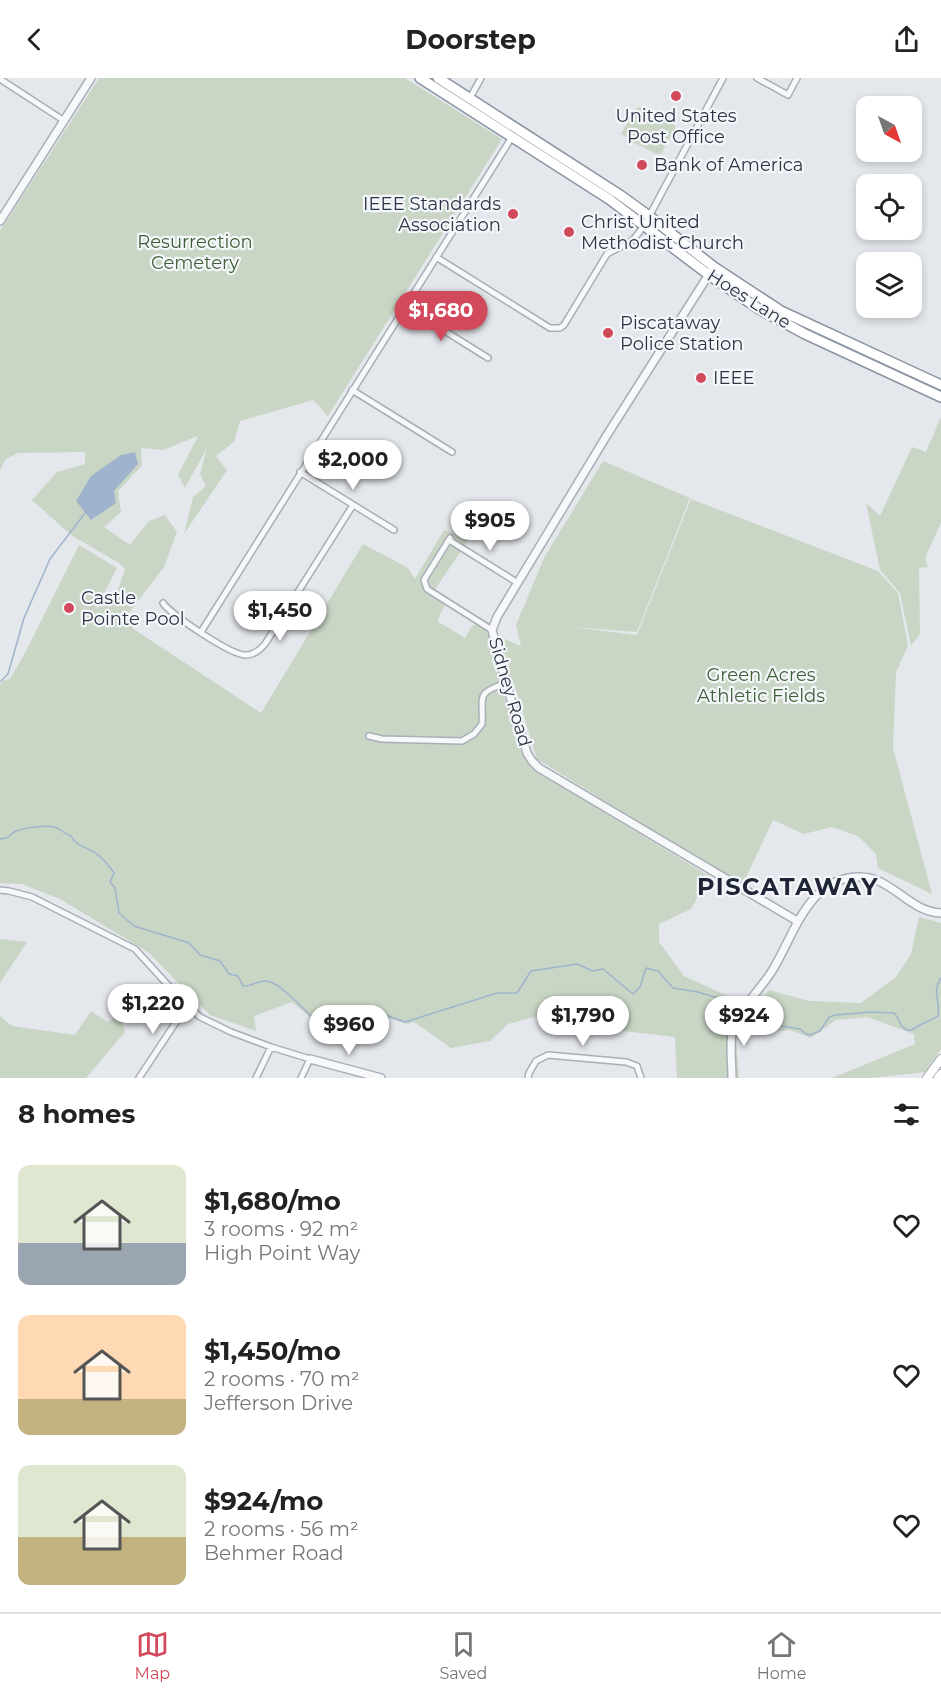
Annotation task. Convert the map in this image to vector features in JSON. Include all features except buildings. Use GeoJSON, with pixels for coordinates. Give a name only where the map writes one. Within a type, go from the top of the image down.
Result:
{"type":"FeatureCollection","features":[{"type":"Feature","properties":{"kind":"highway","name":"Hoes Lane"},"geometry":{"type":"LineString","coordinates":[[420,78],[609,199],[644,226],[711,271],[781,311],[941,385]]}},
{"type":"Feature","properties":{"kind":"highway","name":"Hoes Lane"},"geometry":{"type":"LineString","coordinates":[[438,78],[584,171],[649,216],[711,271],[759,309],[789,326],[941,397]]}},
{"type":"Feature","properties":{"kind":"main road"},"geometry":{"type":"LineString","coordinates":[[927,1078],[941,1059]]}},
{"type":"Feature","properties":{"kind":"street"},"geometry":{"type":"LineString","coordinates":[[0,221],[91,78]]}},
{"type":"Feature","properties":{"kind":"street"},"geometry":{"type":"LineString","coordinates":[[470,98],[481,78]]}},
{"type":"Feature","properties":{"kind":"street"},"geometry":{"type":"LineString","coordinates":[[436,257],[550,328],[560,328],[607,254],[633,240],[644,226],[723,78]]}},
{"type":"Feature","properties":{"kind":"street"},"geometry":{"type":"LineString","coordinates":[[757,78],[788,94],[797,78]]}},
{"type":"Feature","properties":{"kind":"street"},"geometry":{"type":"LineString","coordinates":[[0,79],[63,120]]}},
{"type":"Feature","properties":{"kind":"street"},"geometry":{"type":"LineString","coordinates":[[201,632],[512,137]]}},
{"type":"Feature","properties":{"kind":"street","name":"Sidney Road"},"geometry":{"type":"LineString","coordinates":[[711,271],[607,435],[497,617],[492,630],[527,753],[539,768],[796,921]]}},
{"type":"Feature","properties":{"kind":"street"},"geometry":{"type":"LineString","coordinates":[[405,306],[488,358]]}},
{"type":"Feature","properties":{"kind":"street"},"geometry":{"type":"LineString","coordinates":[[352,390],[452,452]]}},
{"type":"Feature","properties":{"kind":"street"},"geometry":{"type":"LineString","coordinates":[[300,472],[394,530]]}},
{"type":"Feature","properties":{"kind":"street"},"geometry":{"type":"LineString","coordinates":[[163,603],[171,613],[237,653],[246,656],[257,653],[265,644],[353,505]]}},
{"type":"Feature","properties":{"kind":"street"},"geometry":{"type":"LineString","coordinates":[[492,630],[427,589],[424,580],[450,539],[518,583]]}},
{"type":"Feature","properties":{"kind":"street"},"geometry":{"type":"LineString","coordinates":[[369,736],[382,739],[462,741],[474,734],[482,724],[481,702],[484,693],[506,682]]}},
{"type":"Feature","properties":{"kind":"street"},"geometry":{"type":"LineString","coordinates":[[732,1078],[732,1031],[735,1023],[771,972],[796,921],[814,898],[830,885],[846,878],[861,876],[869,878],[885,884],[917,907],[941,914]]}},
{"type":"Feature","properties":{"kind":"street"},"geometry":{"type":"LineString","coordinates":[[0,890],[32,897],[135,949],[200,1017],[271,1047],[381,1078]]}},
{"type":"Feature","properties":{"kind":"street"},"geometry":{"type":"LineString","coordinates":[[139,1078],[188,1007]]}},
{"type":"Feature","properties":{"kind":"street"},"geometry":{"type":"LineString","coordinates":[[256,1078],[271,1047]]}},
{"type":"Feature","properties":{"kind":"street"},"geometry":{"type":"LineString","coordinates":[[528,1078],[528,1073],[536,1061],[548,1055],[626,1062],[637,1066],[641,1078]]}},
{"type":"Feature","properties":{"kind":"street"},"geometry":{"type":"LineString","coordinates":[[301,1078],[310,1059]]}},
{"type":"Feature","properties":{"kind":"green space"},"geometry":{"type":"Polygon","coordinates":[[[99,78],[405,78],[502,139],[328,416],[313,400],[240,421],[234,442],[216,456],[227,470],[184,534],[193,497],[206,486],[200,474],[207,448],[185,488],[178,475],[198,436],[163,450],[141,448],[142,465],[118,491],[121,512],[104,527],[130,545],[149,521],[165,515],[177,532],[164,567],[129,613],[137,621],[132,628],[261,713],[363,544],[408,568],[415,579],[444,530],[470,538],[431,595],[445,605],[437,621],[465,638],[472,626],[476,624],[488,632],[521,646],[516,625],[544,558],[603,461],[690,498],[637,632],[572,627],[637,635],[691,499],[878,571],[898,593],[908,646],[896,672],[893,748],[932,894],[878,868],[876,854],[858,836],[832,827],[804,834],[773,820],[742,886],[537,759],[515,687],[502,689],[520,750],[533,769],[709,876],[691,909],[659,924],[659,942],[684,976],[754,1008],[769,990],[809,1001],[861,1003],[896,977],[911,954],[919,917],[941,923],[941,1049],[926,1072],[871,1078],[832,1078],[915,1044],[914,1034],[867,1017],[836,1020],[811,1038],[790,1030],[736,1034],[739,1078],[677,1078],[675,1037],[614,1030],[600,1020],[534,1017],[508,1024],[490,1041],[451,1048],[414,1022],[407,1024],[365,1011],[317,1023],[292,1002],[254,1016],[256,1031],[210,1015],[148,952],[60,899],[22,884],[0,883],[1,681],[10,679],[25,653],[79,545],[117,568],[96,609],[116,596],[125,569],[119,563],[71,535],[32,500],[57,472],[85,464],[85,452],[17,453],[5,460],[0,471],[0,231],[99,78]]]}},
{"type":"Feature","properties":{"kind":"green space"},"geometry":{"type":"Polygon","coordinates":[[[639,107],[675,125],[661,154],[656,154],[635,143],[630,144],[632,140],[621,134],[635,109],[639,107]]]}},
{"type":"Feature","properties":{"kind":"green space"},"geometry":{"type":"Polygon","coordinates":[[[941,417],[941,523],[925,558],[928,567],[919,568],[920,634],[911,646],[900,593],[880,570],[866,503],[880,516],[912,447],[926,452],[941,417]]]}},
{"type":"Feature","properties":{"kind":"green space"},"geometry":{"type":"Polygon","coordinates":[[[0,939],[27,942],[0,983],[0,939]]]}},
{"type":"Feature","properties":{"kind":"green space"},"geometry":{"type":"Polygon","coordinates":[[[91,1011],[108,1022],[120,1013],[125,1032],[86,1078],[0,1078],[0,1016],[12,1026],[75,1035],[91,1011]]]}},
{"type":"Feature","properties":{"kind":"water"},"geometry":{"type":"Polygon","coordinates":[[[135,452],[138,464],[114,491],[116,503],[91,520],[76,501],[91,476],[121,455],[135,452]]]}},
{"type":"Feature","properties":{"kind":"waterway"},"geometry":{"type":"LineString","coordinates":[[1,681],[8,674],[24,618],[50,559],[85,513]]}},
{"type":"Feature","properties":{"kind":"waterway"},"geometry":{"type":"LineString","coordinates":[[0,839],[16,831],[46,826],[54,827],[71,836],[78,844],[97,854],[110,867],[114,873],[110,882],[115,888],[119,913],[134,926],[189,943],[200,955],[220,961],[229,974],[238,976],[243,986],[263,981],[271,982],[314,1019],[323,1020],[363,1007],[405,1022],[497,993],[517,993],[531,971],[577,964],[593,971],[603,969],[633,994],[640,987],[646,968],[658,971],[673,988],[698,992],[725,1000],[741,1008]]}},
{"type":"Feature","properties":{"kind":"waterway"},"geometry":{"type":"LineString","coordinates":[[746,1010],[781,1026],[800,1029],[810,1035],[820,1031],[829,1017],[870,1012],[894,1013],[902,1026],[911,1030],[938,1016],[936,993],[941,978]]}},
{"type":"Feature","properties":{"kind":"place","name":"United States Post Office"},"geometry":{"type":"Point","coordinates":[676,96]}},
{"type":"Feature","properties":{"kind":"place","name":"Bank of America"},"geometry":{"type":"Point","coordinates":[642,165]}},
{"type":"Feature","properties":{"kind":"place","name":"IEEE Standards Association"},"geometry":{"type":"Point","coordinates":[513,214]}},
{"type":"Feature","properties":{"kind":"place","name":"Christ United Methodist Church"},"geometry":{"type":"Point","coordinates":[569,232]}},
{"type":"Feature","properties":{"kind":"place","name":"Piscataway Police Station"},"geometry":{"type":"Point","coordinates":[608,333]}},
{"type":"Feature","properties":{"kind":"place","name":"IEEE"},"geometry":{"type":"Point","coordinates":[701,378]}},
{"type":"Feature","properties":{"kind":"place","name":"Castle Pointe Pool"},"geometry":{"type":"Point","coordinates":[69,608]}},
{"type":"Feature","properties":{"kind":"district","name":"PISCATAWAY"},"geometry":{"type":"Point","coordinates":[788,886]}},
{"type":"Feature","properties":{"kind":"park label","name":"Resurrection Cemetery"},"geometry":{"type":"Point","coordinates":[195,252]}},
{"type":"Feature","properties":{"kind":"park label","name":"Green Acres Athletic Fields"},"geometry":{"type":"Point","coordinates":[761,685]}}]}
